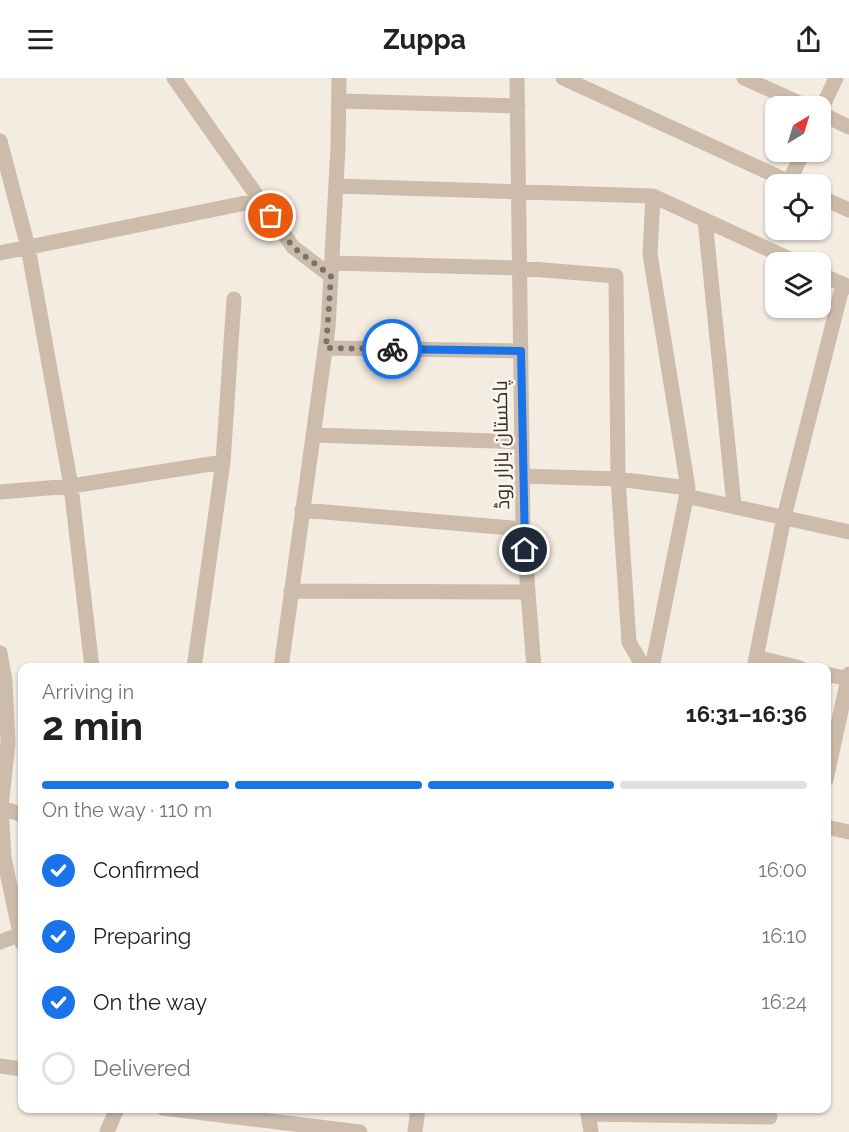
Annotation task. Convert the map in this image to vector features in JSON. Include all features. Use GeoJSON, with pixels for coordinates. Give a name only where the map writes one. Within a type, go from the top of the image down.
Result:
{"type":"FeatureCollection","features":[{"type":"Feature","properties":{"kind":"street"},"geometry":{"type":"LineString","coordinates":[[174,78],[293,247],[332,269],[520,268],[616,276],[618,479],[629,642],[641,663]]}},
{"type":"Feature","properties":{"kind":"street"},"geometry":{"type":"LineString","coordinates":[[282,663],[326,348],[336,186],[339,78]]}},
{"type":"Feature","properties":{"kind":"street","name":"پاکستان بازار روڈ"},"geometry":{"type":"LineString","coordinates":[[518,78],[523,529],[534,663]]}},
{"type":"Feature","properties":{"kind":"street"},"geometry":{"type":"LineString","coordinates":[[563,78],[771,174]]}},
{"type":"Feature","properties":{"kind":"street"},"geometry":{"type":"LineString","coordinates":[[744,78],[784,96]]}},
{"type":"Feature","properties":{"kind":"street"},"geometry":{"type":"LineString","coordinates":[[828,96],[836,78]]}},
{"type":"Feature","properties":{"kind":"street"},"geometry":{"type":"LineString","coordinates":[[339,101],[518,106]]}},
{"type":"Feature","properties":{"kind":"street"},"geometry":{"type":"LineString","coordinates":[[831,118],[849,127]]}},
{"type":"Feature","properties":{"kind":"street"},"geometry":{"type":"LineString","coordinates":[[0,141],[28,247],[71,486],[91,663]]}},
{"type":"Feature","properties":{"kind":"street"},"geometry":{"type":"LineString","coordinates":[[336,186],[653,196],[774,252]]}},
{"type":"Feature","properties":{"kind":"street"},"geometry":{"type":"LineString","coordinates":[[653,196],[650,254],[687,492],[653,663]]}},
{"type":"Feature","properties":{"kind":"street"},"geometry":{"type":"LineString","coordinates":[[0,253],[260,200]]}},
{"type":"Feature","properties":{"kind":"street"},"geometry":{"type":"LineString","coordinates":[[831,202],[849,210]]}},
{"type":"Feature","properties":{"kind":"street"},"geometry":{"type":"LineString","coordinates":[[705,220],[734,505]]}},
{"type":"Feature","properties":{"kind":"street"},"geometry":{"type":"LineString","coordinates":[[755,662],[784,517],[846,286],[831,279]]}},
{"type":"Feature","properties":{"kind":"street"},"geometry":{"type":"LineString","coordinates":[[195,663],[223,462],[234,300]]}},
{"type":"Feature","properties":{"kind":"street"},"geometry":{"type":"LineString","coordinates":[[326,348],[521,351]]}},
{"type":"Feature","properties":{"kind":"street"},"geometry":{"type":"LineString","coordinates":[[313,435],[522,442]]}},
{"type":"Feature","properties":{"kind":"street"},"geometry":{"type":"LineString","coordinates":[[0,492],[71,486],[223,462]]}},
{"type":"Feature","properties":{"kind":"street"},"geometry":{"type":"LineString","coordinates":[[522,476],[618,479],[687,492],[849,532]]}},
{"type":"Feature","properties":{"kind":"street"},"geometry":{"type":"LineString","coordinates":[[302,510],[523,529]]}},
{"type":"Feature","properties":{"kind":"street"},"geometry":{"type":"LineString","coordinates":[[291,591],[528,592]]}},
{"type":"Feature","properties":{"kind":"street"},"geometry":{"type":"LineString","coordinates":[[0,653],[5,681],[8,742],[1,807],[4,858],[18,921]]}},
{"type":"Feature","properties":{"kind":"street"},"geometry":{"type":"LineString","coordinates":[[831,675],[849,677],[831,758]]}},
{"type":"Feature","properties":{"kind":"street"},"geometry":{"type":"LineString","coordinates":[[7,731],[18,734]]}},
{"type":"Feature","properties":{"kind":"street"},"geometry":{"type":"LineString","coordinates":[[1,807],[18,813]]}},
{"type":"Feature","properties":{"kind":"street"},"geometry":{"type":"LineString","coordinates":[[831,828],[849,832]]}},
{"type":"Feature","properties":{"kind":"street"},"geometry":{"type":"LineString","coordinates":[[0,942],[18,940]]}},
{"type":"Feature","properties":{"kind":"street"},"geometry":{"type":"LineString","coordinates":[[0,1066],[18,1068]]}},
{"type":"Feature","properties":{"kind":"street"},"geometry":{"type":"LineString","coordinates":[[106,1132],[115,1113]]}},
{"type":"Feature","properties":{"kind":"street"},"geometry":{"type":"LineString","coordinates":[[204,1113],[360,1132]]}},
{"type":"Feature","properties":{"kind":"street"},"geometry":{"type":"LineString","coordinates":[[415,1132],[417,1113]]}},
{"type":"Feature","properties":{"kind":"street"},"geometry":{"type":"LineString","coordinates":[[587,1113],[591,1132]]}},
{"type":"Feature","properties":{"kind":"street"},"geometry":{"type":"LineString","coordinates":[[632,1113],[769,1119]]}},
{"type":"Feature","properties":{"kind":"way so far"},"geometry":{"type":"LineString","coordinates":[[271,216],[293,247],[331,276],[326,348],[392,349]]}},
{"type":"Feature","properties":{"kind":"route"},"geometry":{"type":"LineString","coordinates":[[392,349],[521,351],[525,550]]}}]}
